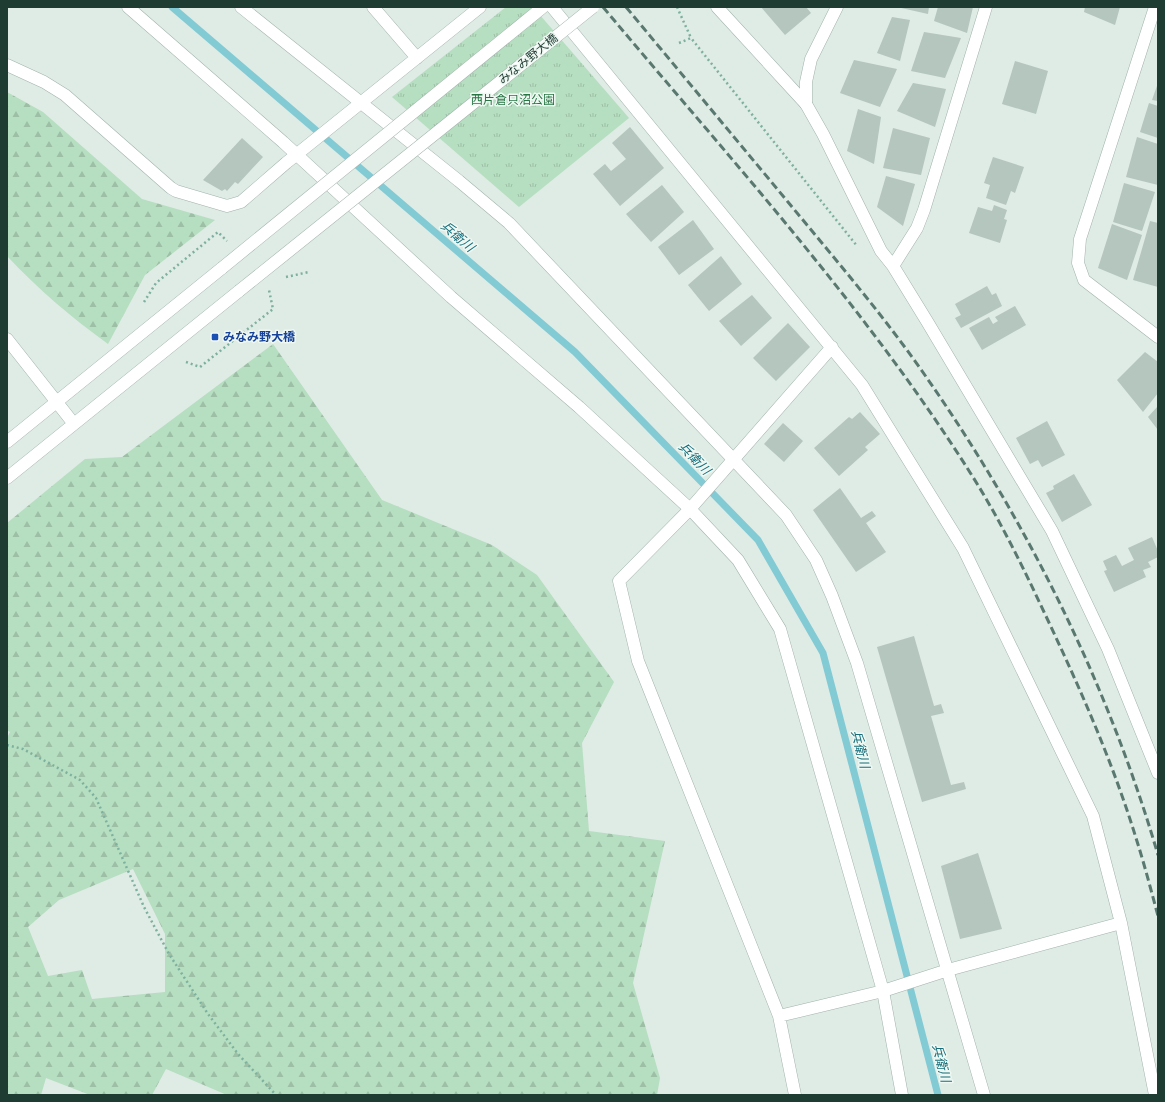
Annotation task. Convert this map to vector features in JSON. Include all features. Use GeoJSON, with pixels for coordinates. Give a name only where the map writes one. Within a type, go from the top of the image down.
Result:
{"type":"FeatureCollection","features":[{"type":"Feature","properties":{"kind":"street"},"geometry":{"type":"LineString","coordinates":[[128,7],[300,152],[451,297],[694,505],[738,560],[780,629],[888,990],[902,1095]]}},
{"type":"Feature","properties":{"kind":"street"},"geometry":{"type":"LineString","coordinates":[[241,7],[459,181],[509,223],[786,515],[816,560],[832,596],[857,663],[943,972],[984,1095]]}},
{"type":"Feature","properties":{"kind":"street"},"geometry":{"type":"LineString","coordinates":[[373,7],[417,58]]}},
{"type":"Feature","properties":{"kind":"street"},"geometry":{"type":"LineString","coordinates":[[7,65],[44,82],[64,95],[176,191],[227,206],[236,205],[330,127],[480,7]]}},
{"type":"Feature","properties":{"kind":"street"},"geometry":{"type":"LineString","coordinates":[[7,442],[543,7]]}},
{"type":"Feature","properties":{"kind":"street"},"geometry":{"type":"LineString","coordinates":[[552,7],[862,385],[963,548],[1093,816],[1121,923],[1155,1095]]}},
{"type":"Feature","properties":{"kind":"street","name":"みなみ野大橋"},"geometry":{"type":"LineString","coordinates":[[7,478],[593,7]]}},
{"type":"Feature","properties":{"kind":"street"},"geometry":{"type":"LineString","coordinates":[[717,7],[806,104],[824,134],[881,251],[893,266],[994,432],[1052,531],[1108,649],[1158,773]]}},
{"type":"Feature","properties":{"kind":"street"},"geometry":{"type":"LineString","coordinates":[[806,104],[806,82],[811,59],[837,7]]}},
{"type":"Feature","properties":{"kind":"street"},"geometry":{"type":"LineString","coordinates":[[893,266],[917,228],[924,210],[986,7]]}},
{"type":"Feature","properties":{"kind":"street"},"geometry":{"type":"LineString","coordinates":[[1156,8],[1080,239],[1078,263],[1084,280],[1158,337]]}},
{"type":"Feature","properties":{"kind":"street"},"geometry":{"type":"LineString","coordinates":[[7,339],[74,424]]}},
{"type":"Feature","properties":{"kind":"street"},"geometry":{"type":"LineString","coordinates":[[795,1095],[779,1016],[638,661],[619,581],[694,505],[832,347]]}},
{"type":"Feature","properties":{"kind":"street"},"geometry":{"type":"LineString","coordinates":[[779,1016],[888,990],[943,972],[1121,923]]}},
{"type":"Feature","properties":{"kind":"path"},"geometry":{"type":"LineString","coordinates":[[677,7],[691,38],[863,254],[881,251]]}},
{"type":"Feature","properties":{"kind":"path"},"geometry":{"type":"LineString","coordinates":[[679,43],[691,38]]}},
{"type":"Feature","properties":{"kind":"path"},"geometry":{"type":"LineString","coordinates":[[186,362],[200,367],[273,309],[268,288]]}},
{"type":"Feature","properties":{"kind":"path"},"geometry":{"type":"LineString","coordinates":[[7,745],[23,749],[80,780],[96,798],[144,907],[169,954],[208,1014],[238,1054],[276,1095]]}},
{"type":"Feature","properties":{"kind":"green space","name":"西片倉只沼公園"},"geometry":{"type":"Polygon","coordinates":[[[506,7],[533,7],[629,118],[519,207],[392,97],[506,7]]]}},
{"type":"Feature","properties":{"kind":"green space"},"geometry":{"type":"Polygon","coordinates":[[[7,92],[43,112],[142,199],[215,220],[145,275],[108,344],[56,303],[7,256],[7,92]]]}},
{"type":"Feature","properties":{"kind":"green space"},"geometry":{"type":"Polygon","coordinates":[[[273,344],[382,500],[492,545],[537,575],[614,682],[582,743],[589,831],[665,841],[633,983],[660,1078],[657,1095],[227,1095],[166,1069],[152,1095],[90,1095],[46,1078],[41,1095],[7,1095],[7,738],[10,732],[7,730],[7,523],[85,459],[122,457],[273,344]],[[133,869],[59,900],[28,927],[48,976],[82,970],[92,999],[165,992],[165,934],[133,869]]]}},
{"type":"Feature","properties":{"kind":"building"},"geometry":{"type":"Polygon","coordinates":[[[761,7],[806,7],[811,13],[785,35],[761,7]]]}},
{"type":"Feature","properties":{"kind":"building"},"geometry":{"type":"Polygon","coordinates":[[[897,7],[929,7],[928,14],[897,7]]]}},
{"type":"Feature","properties":{"kind":"building"},"geometry":{"type":"Polygon","coordinates":[[[938,7],[973,7],[967,33],[934,21],[938,7]]]}},
{"type":"Feature","properties":{"kind":"building"},"geometry":{"type":"Polygon","coordinates":[[[1085,7],[1120,7],[1115,25],[1084,12],[1085,7]]]}},
{"type":"Feature","properties":{"kind":"building"},"geometry":{"type":"Polygon","coordinates":[[[892,17],[910,20],[900,61],[877,53],[892,17]]]}},
{"type":"Feature","properties":{"kind":"building"},"geometry":{"type":"Polygon","coordinates":[[[924,32],[961,38],[945,78],[911,71],[924,32]]]}},
{"type":"Feature","properties":{"kind":"building"},"geometry":{"type":"Polygon","coordinates":[[[854,60],[897,69],[880,107],[840,93],[854,60]]]}},
{"type":"Feature","properties":{"kind":"building"},"geometry":{"type":"Polygon","coordinates":[[[1015,61],[1048,71],[1036,114],[1002,104],[1015,61]]]}},
{"type":"Feature","properties":{"kind":"building"},"geometry":{"type":"Polygon","coordinates":[[[913,83],[946,89],[935,127],[897,111],[913,83]]]}},
{"type":"Feature","properties":{"kind":"building"},"geometry":{"type":"Polygon","coordinates":[[[1158,83],[1158,101],[1152,100],[1158,83]]]}},
{"type":"Feature","properties":{"kind":"building"},"geometry":{"type":"Polygon","coordinates":[[[1149,103],[1158,106],[1158,138],[1140,132],[1149,103]]]}},
{"type":"Feature","properties":{"kind":"building"},"geometry":{"type":"Polygon","coordinates":[[[858,109],[881,117],[874,164],[847,151],[858,109]]]}},
{"type":"Feature","properties":{"kind":"building"},"geometry":{"type":"Polygon","coordinates":[[[630,127],[664,168],[620,206],[593,174],[605,164],[611,171],[626,159],[612,143],[630,127]]]}},
{"type":"Feature","properties":{"kind":"building"},"geometry":{"type":"Polygon","coordinates":[[[893,128],[930,138],[921,175],[883,168],[893,128]]]}},
{"type":"Feature","properties":{"kind":"building"},"geometry":{"type":"Polygon","coordinates":[[[1137,137],[1158,144],[1158,185],[1126,177],[1137,137]]]}},
{"type":"Feature","properties":{"kind":"building"},"geometry":{"type":"Polygon","coordinates":[[[242,138],[263,157],[238,184],[235,182],[227,191],[225,189],[222,191],[203,180],[242,138]]]}},
{"type":"Feature","properties":{"kind":"building"},"geometry":{"type":"Polygon","coordinates":[[[993,157],[1024,167],[1015,193],[1011,191],[1006,205],[986,198],[990,185],[984,183],[993,157]]]}},
{"type":"Feature","properties":{"kind":"building"},"geometry":{"type":"Polygon","coordinates":[[[886,176],[915,184],[903,226],[877,207],[886,176]]]}},
{"type":"Feature","properties":{"kind":"building"},"geometry":{"type":"Polygon","coordinates":[[[1124,183],[1155,192],[1142,231],[1113,222],[1124,183]]]}},
{"type":"Feature","properties":{"kind":"building"},"geometry":{"type":"Polygon","coordinates":[[[662,185],[684,212],[651,242],[626,214],[662,185]]]}},
{"type":"Feature","properties":{"kind":"building"},"geometry":{"type":"Polygon","coordinates":[[[994,205],[1007,210],[1004,219],[1007,220],[1000,243],[969,233],[978,207],[992,211],[994,205]]]}},
{"type":"Feature","properties":{"kind":"building"},"geometry":{"type":"Polygon","coordinates":[[[693,220],[714,249],[679,275],[658,247],[693,220]]]}},
{"type":"Feature","properties":{"kind":"building"},"geometry":{"type":"Polygon","coordinates":[[[1150,221],[1158,223],[1158,287],[1133,280],[1150,221]]]}},
{"type":"Feature","properties":{"kind":"building"},"geometry":{"type":"Polygon","coordinates":[[[1112,224],[1142,235],[1127,280],[1098,268],[1112,224]]]}},
{"type":"Feature","properties":{"kind":"building"},"geometry":{"type":"Polygon","coordinates":[[[721,256],[742,284],[709,311],[688,285],[721,256]]]}},
{"type":"Feature","properties":{"kind":"building"},"geometry":{"type":"Polygon","coordinates":[[[987,286],[992,295],[996,293],[1002,306],[961,328],[955,318],[961,315],[955,304],[987,286]]]}},
{"type":"Feature","properties":{"kind":"building"},"geometry":{"type":"Polygon","coordinates":[[[752,295],[772,318],[741,346],[719,321],[752,295]]]}},
{"type":"Feature","properties":{"kind":"building"},"geometry":{"type":"Polygon","coordinates":[[[1015,306],[1026,325],[982,350],[969,328],[989,317],[993,324],[998,321],[995,317],[1015,306]]]}},
{"type":"Feature","properties":{"kind":"building"},"geometry":{"type":"Polygon","coordinates":[[[788,323],[810,347],[776,381],[753,358],[788,323]]]}},
{"type":"Feature","properties":{"kind":"building"},"geometry":{"type":"Polygon","coordinates":[[[1145,352],[1158,362],[1158,393],[1143,412],[1117,380],[1145,352]]]}},
{"type":"Feature","properties":{"kind":"building"},"geometry":{"type":"Polygon","coordinates":[[[1158,406],[1158,430],[1148,417],[1158,406]]]}},
{"type":"Feature","properties":{"kind":"building"},"geometry":{"type":"Polygon","coordinates":[[[860,412],[880,434],[865,447],[868,450],[839,476],[814,448],[849,417],[852,419],[860,412]]]}},
{"type":"Feature","properties":{"kind":"building"},"geometry":{"type":"Polygon","coordinates":[[[1047,421],[1065,455],[1042,467],[1038,460],[1030,464],[1016,438],[1047,421]]]}},
{"type":"Feature","properties":{"kind":"building"},"geometry":{"type":"Polygon","coordinates":[[[783,423],[803,441],[784,462],[764,444],[783,423]]]}},
{"type":"Feature","properties":{"kind":"building"},"geometry":{"type":"Polygon","coordinates":[[[1074,474],[1092,505],[1062,522],[1046,493],[1054,489],[1053,486],[1074,474]]]}},
{"type":"Feature","properties":{"kind":"building"},"geometry":{"type":"Polygon","coordinates":[[[840,488],[861,518],[872,511],[876,516],[866,523],[886,552],[856,572],[813,510],[840,488]]]}},
{"type":"Feature","properties":{"kind":"building"},"geometry":{"type":"Polygon","coordinates":[[[1152,537],[1158,551],[1158,557],[1148,562],[1151,567],[1143,570],[1146,577],[1114,592],[1104,571],[1107,570],[1103,561],[1116,555],[1122,566],[1134,560],[1128,548],[1152,537]]]}},
{"type":"Feature","properties":{"kind":"building"},"geometry":{"type":"Polygon","coordinates":[[[914,636],[934,706],[941,704],[944,713],[931,716],[951,785],[964,782],[966,789],[922,802],[877,647],[914,636]]]}},
{"type":"Feature","properties":{"kind":"building"},"geometry":{"type":"Polygon","coordinates":[[[978,853],[1002,929],[960,939],[941,866],[978,853]]]}},
{"type":"Feature","properties":{"kind":"waterway","name":"兵衛川"},"geometry":{"type":"LineString","coordinates":[[172,7],[575,352],[758,540],[823,653],[938,1095]]}},
{"type":"Feature","properties":{"kind":"railway"},"geometry":{"type":"LineString","coordinates":[[603,7],[795,234],[841,292],[887,352],[930,412],[971,474],[1001,525],[1027,577],[1070,668],[1106,752],[1127,809],[1158,916]]}},
{"type":"Feature","properties":{"kind":"railway"},"geometry":{"type":"LineString","coordinates":[[626,7],[882,317],[912,357],[989,473],[1024,534],[1086,659],[1113,723],[1137,789],[1158,855]]}},
{"type":"Feature","properties":{"kind":"place","name":"みなみ野大橋"},"geometry":{"type":"Point","coordinates":[215,337]}}]}
